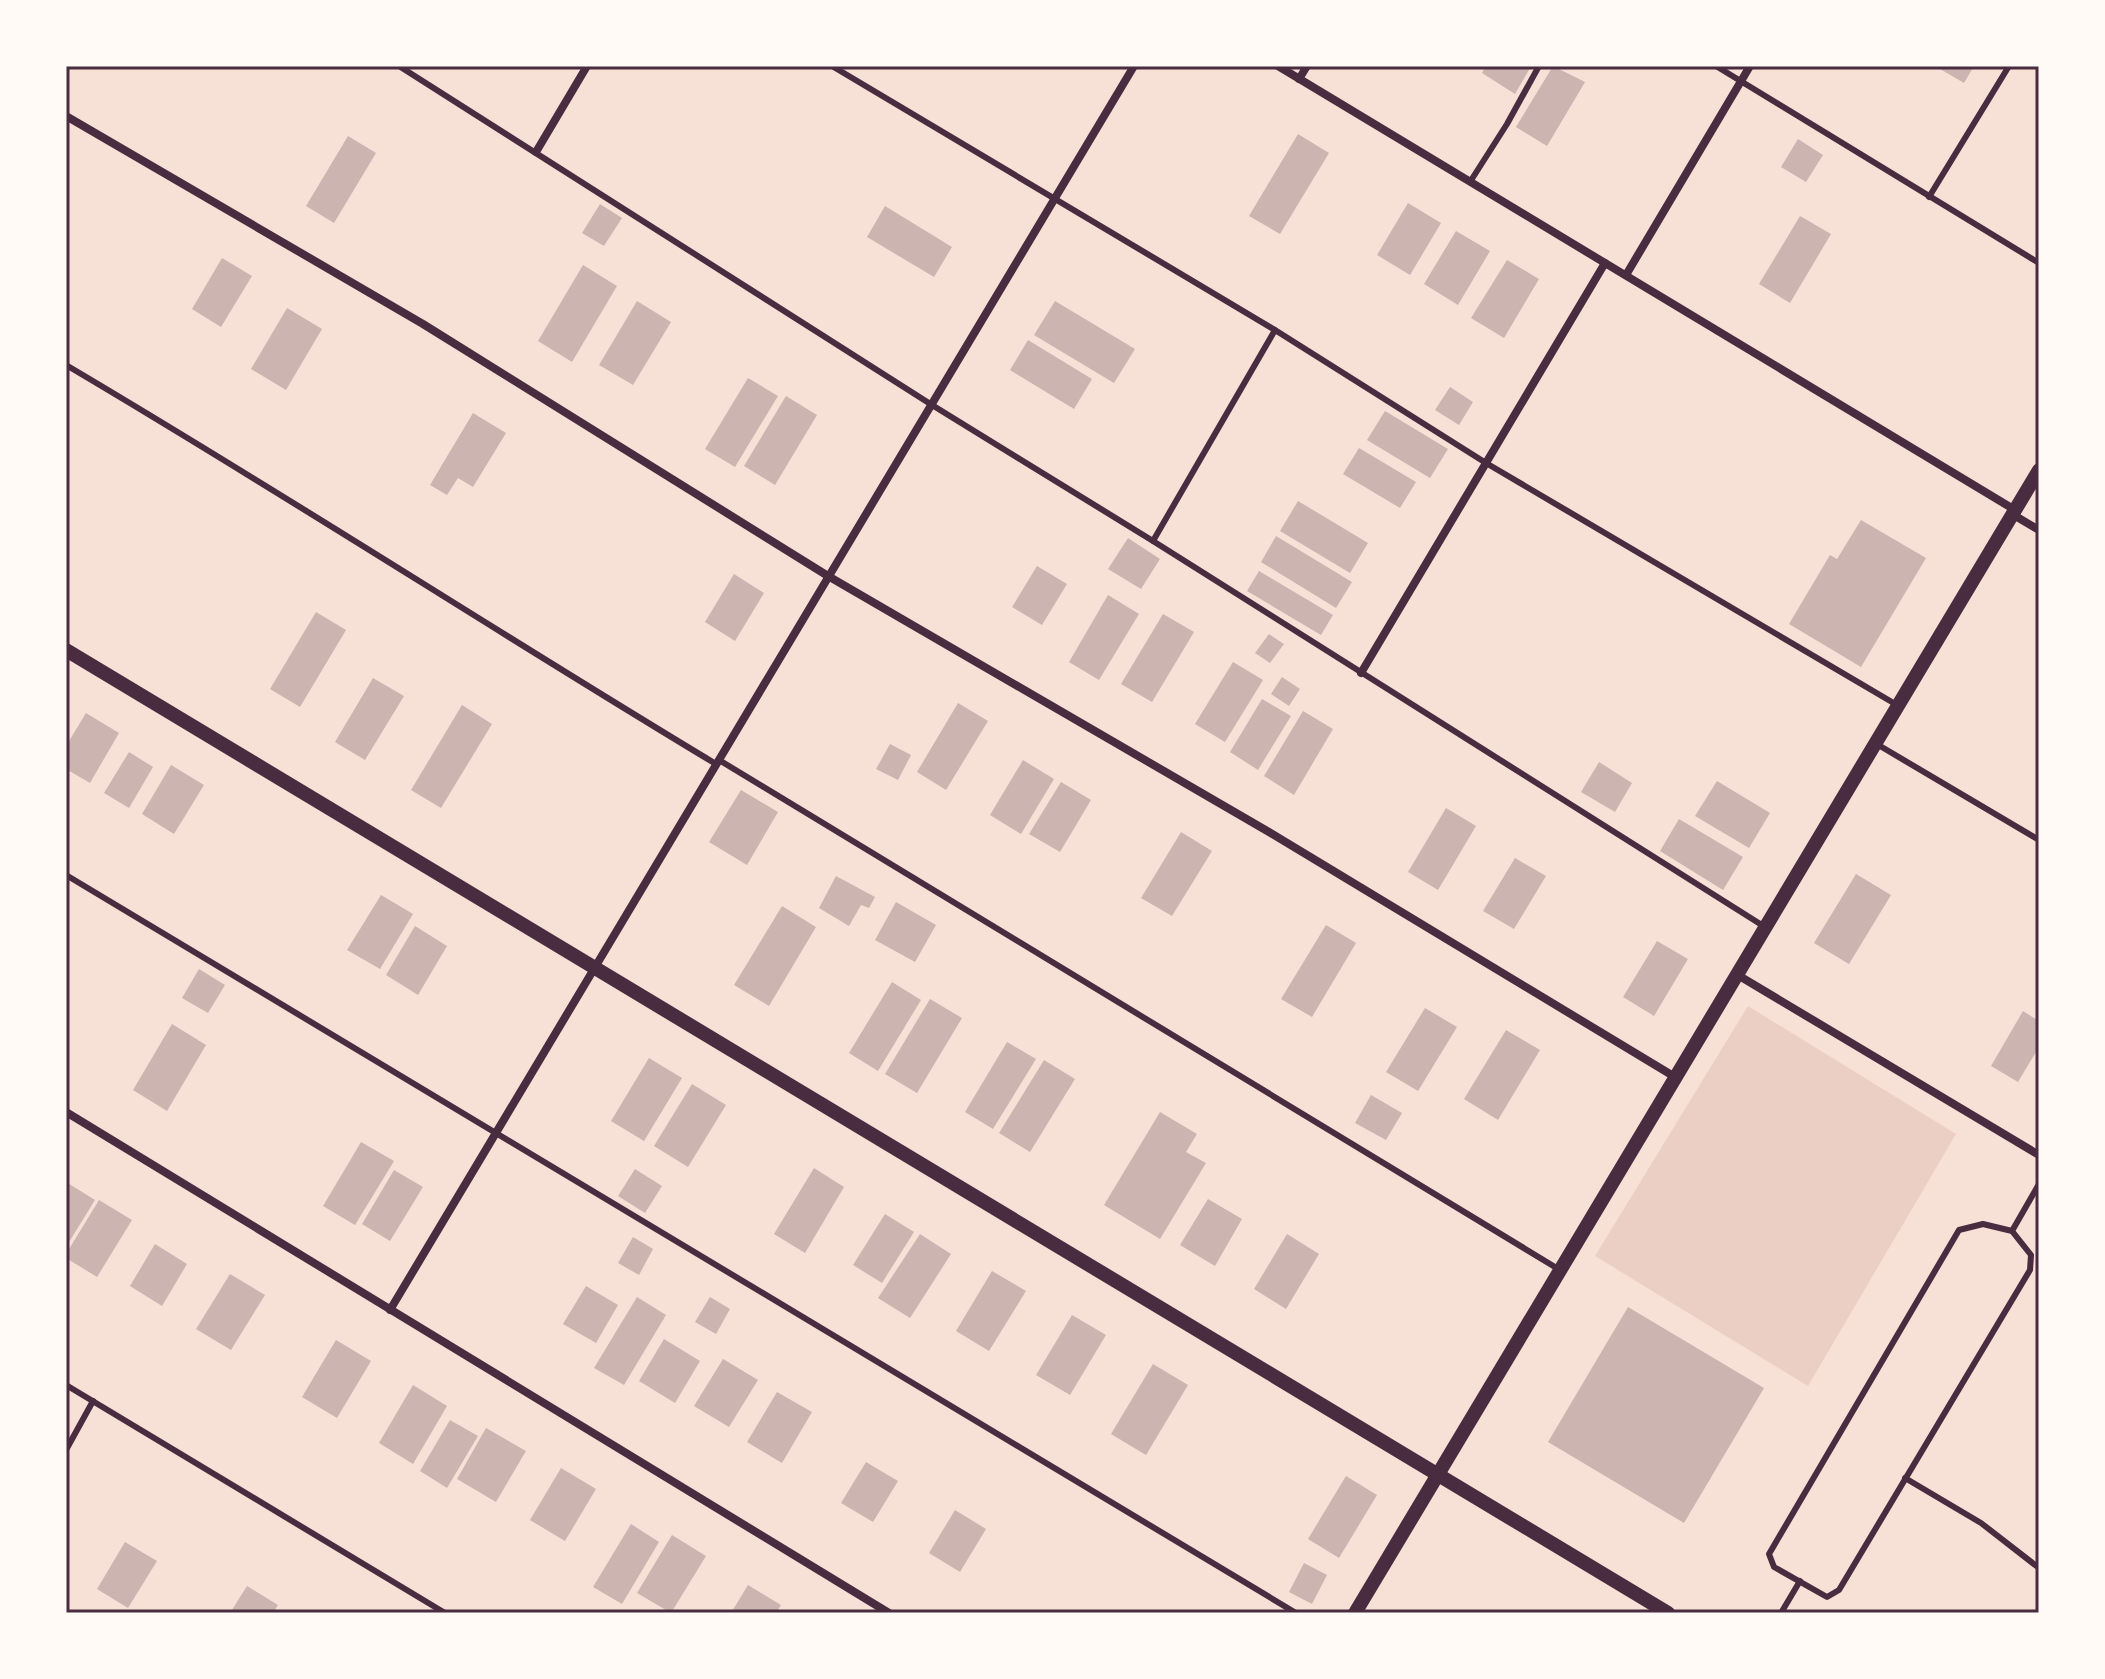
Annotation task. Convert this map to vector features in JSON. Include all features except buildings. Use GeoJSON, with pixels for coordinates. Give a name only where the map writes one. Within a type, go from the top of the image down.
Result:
{"type":"FeatureCollection","features":[{"type":"Feature","properties":{"kind":"street"},"geometry":{"type":"LineString","coordinates":[[536,152],[587,66]]}},
{"type":"Feature","properties":{"kind":"street"},"geometry":{"type":"LineString","coordinates":[[390,1310],[1134,66]]}},
{"type":"Feature","properties":{"kind":"street"},"geometry":{"type":"LineString","coordinates":[[1278,66],[1626,275],[2039,530]]}},
{"type":"Feature","properties":{"kind":"street"},"geometry":{"type":"LineString","coordinates":[[1299,79],[1307,66]]}},
{"type":"Feature","properties":{"kind":"street"},"geometry":{"type":"LineString","coordinates":[[1626,275],[1750,66]]}},
{"type":"Feature","properties":{"kind":"street"},"geometry":{"type":"LineString","coordinates":[[66,116],[423,324],[828,576],[1269,832],[1675,1077]]}},
{"type":"Feature","properties":{"kind":"street"},"geometry":{"type":"LineString","coordinates":[[1361,673],[1605,263]]}},
{"type":"Feature","properties":{"kind":"street"},"geometry":{"type":"LineString","coordinates":[[1355,1613],[2039,470]]}},
{"type":"Feature","properties":{"kind":"street"},"geometry":{"type":"LineString","coordinates":[[66,650],[1668,1613]]}},
{"type":"Feature","properties":{"kind":"street"},"geometry":{"type":"LineString","coordinates":[[1736,974],[2039,1155]]}},
{"type":"Feature","properties":{"kind":"street"},"geometry":{"type":"LineString","coordinates":[[66,1112],[889,1613]]}},
{"type":"Feature","properties":{"kind":"lane"},"geometry":{"type":"LineString","coordinates":[[399,66],[932,405],[1765,927]]}},
{"type":"Feature","properties":{"kind":"lane"},"geometry":{"type":"LineString","coordinates":[[832,66],[1275,330],[1486,463],[1897,705]]}},
{"type":"Feature","properties":{"kind":"lane"},"geometry":{"type":"LineString","coordinates":[[1470,182],[1539,66]]}},
{"type":"Feature","properties":{"kind":"lane"},"geometry":{"type":"LineString","coordinates":[[1716,66],[2039,263]]}},
{"type":"Feature","properties":{"kind":"lane"},"geometry":{"type":"LineString","coordinates":[[1929,197],[2009,66]]}},
{"type":"Feature","properties":{"kind":"lane"},"geometry":{"type":"LineString","coordinates":[[1153,541],[1275,330]]}},
{"type":"Feature","properties":{"kind":"lane"},"geometry":{"type":"LineString","coordinates":[[66,365],[182,433],[496,631],[1560,1270]]}},
{"type":"Feature","properties":{"kind":"lane"},"geometry":{"type":"LineString","coordinates":[[1875,743],[2039,840]]}},
{"type":"Feature","properties":{"kind":"lane"},"geometry":{"type":"LineString","coordinates":[[66,875],[1296,1613]]}},
{"type":"Feature","properties":{"kind":"lane"},"geometry":{"type":"LineString","coordinates":[[2012,1231],[2039,1184]]}},
{"type":"Feature","properties":{"kind":"lane"},"geometry":{"type":"LineString","coordinates":[[1983,1224],[2012,1231],[2031,1255],[2030,1270],[1905,1478],[1839,1590],[1827,1597],[1774,1567],[1769,1554],[1959,1230],[1983,1224]]}},
{"type":"Feature","properties":{"kind":"lane"},"geometry":{"type":"LineString","coordinates":[[66,1385],[445,1613]]}},
{"type":"Feature","properties":{"kind":"lane"},"geometry":{"type":"LineString","coordinates":[[66,1450],[93,1401]]}},
{"type":"Feature","properties":{"kind":"lane"},"geometry":{"type":"LineString","coordinates":[[1905,1478],[1981,1523],[2039,1568]]}},
{"type":"Feature","properties":{"kind":"lane"},"geometry":{"type":"LineString","coordinates":[[1781,1613],[1800,1581]]}},
{"type":"Feature","properties":{"kind":"shaded area"},"geometry":{"type":"Polygon","coordinates":[[[1748,1006],[1956,1134],[1808,1386],[1595,1256],[1748,1006]]]}}]}
